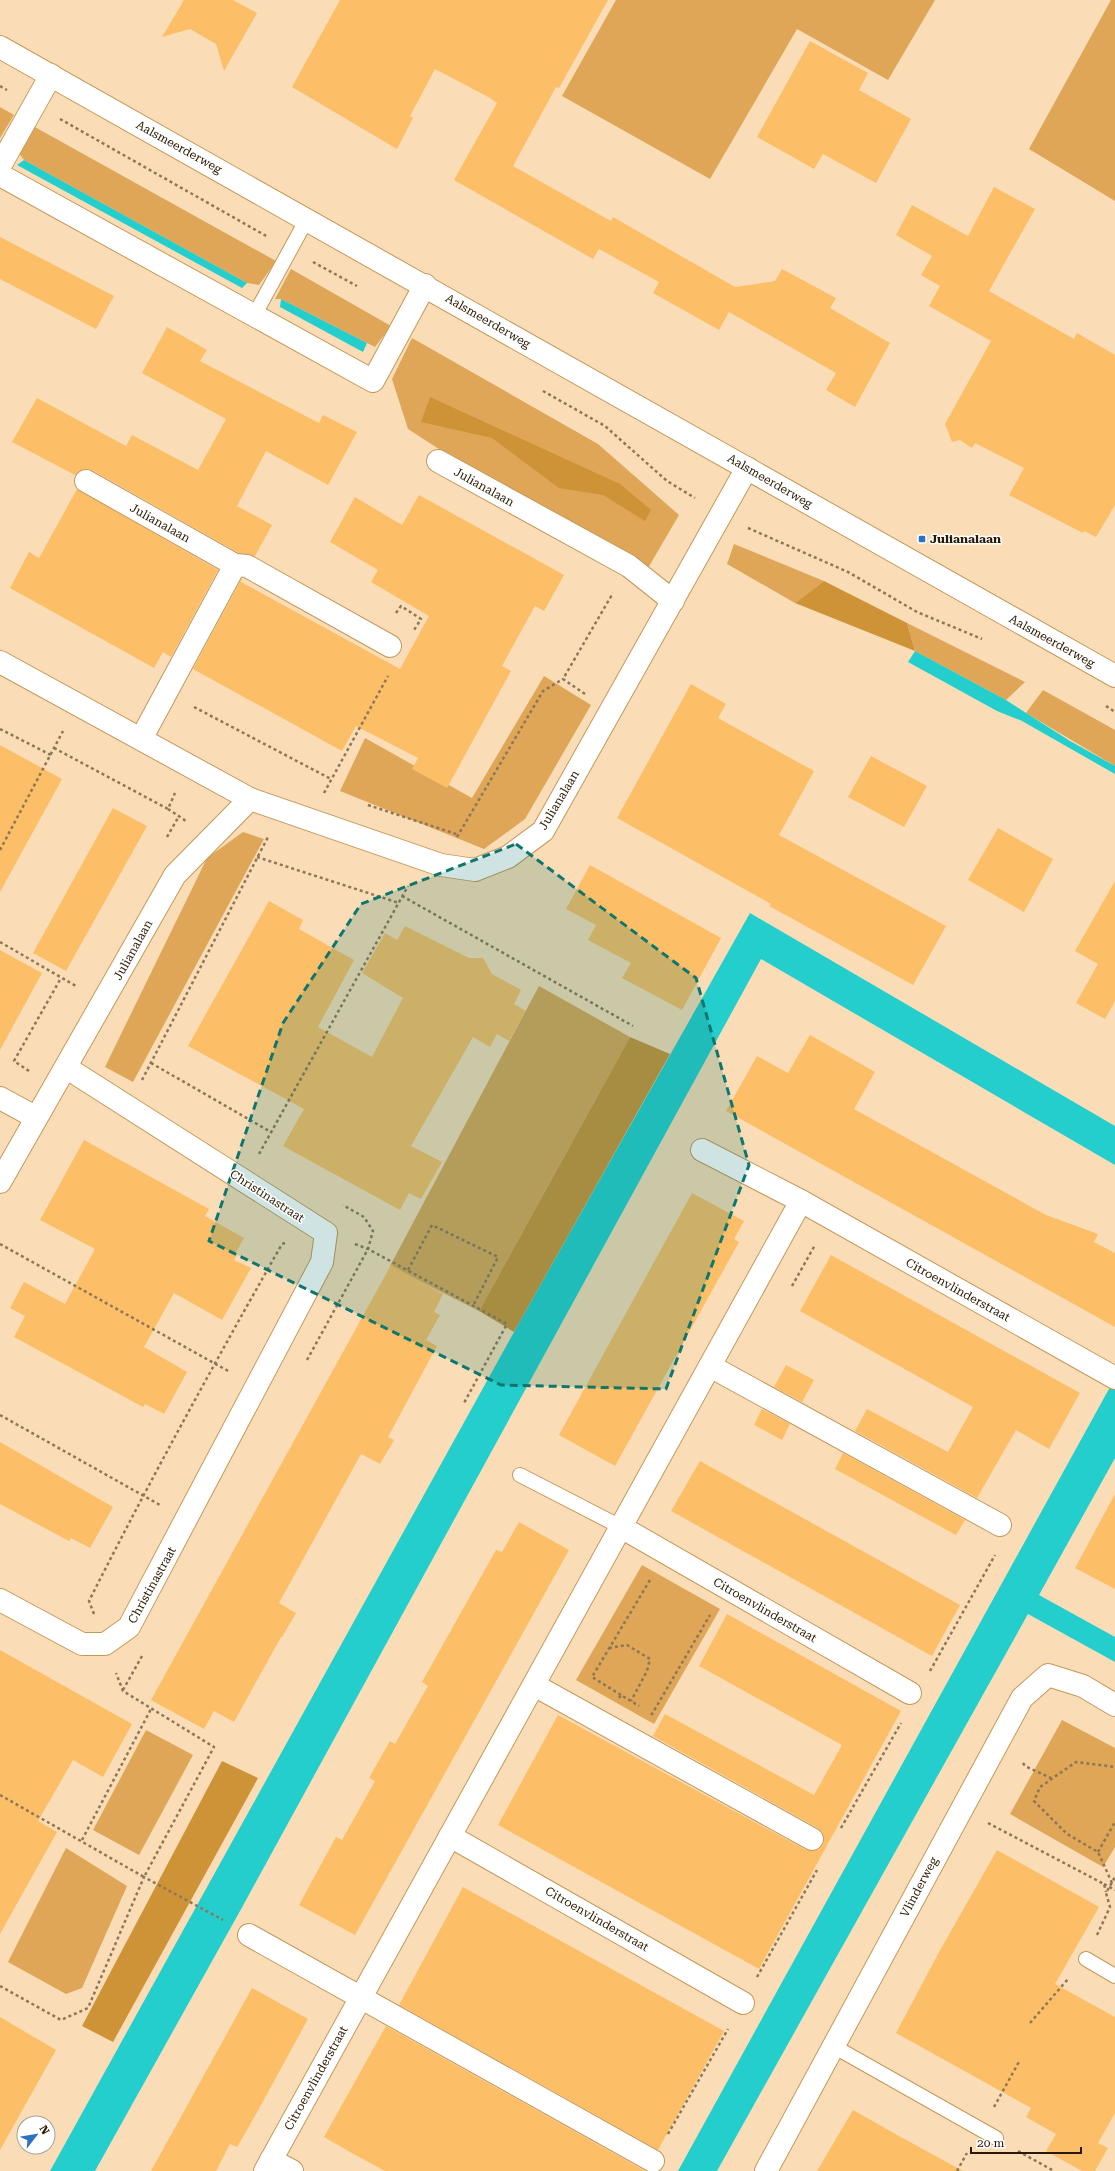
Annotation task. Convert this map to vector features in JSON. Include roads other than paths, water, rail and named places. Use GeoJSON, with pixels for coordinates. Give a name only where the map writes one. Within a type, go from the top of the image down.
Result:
{"type":"FeatureCollection","features":[{"type":"Feature","properties":{"kind":"street","name":"Aalsmeerderweg"},"geometry":{"type":"LineString","coordinates":[[0,46],[1115,676]]}},
{"type":"Feature","properties":{"kind":"street"},"geometry":{"type":"LineString","coordinates":[[0,166],[51,75]]}},
{"type":"Feature","properties":{"kind":"street"},"geometry":{"type":"LineString","coordinates":[[0,175],[373,381],[425,286]]}},
{"type":"Feature","properties":{"kind":"street","name":"Julianalaan"},"geometry":{"type":"LineString","coordinates":[[438,461],[629,566],[673,601]]}},
{"type":"Feature","properties":{"kind":"street","name":"Julianalaan"},"geometry":{"type":"LineString","coordinates":[[0,662],[250,799],[441,865],[475,870],[508,857],[543,831],[747,468]]}},
{"type":"Feature","properties":{"kind":"street","name":"Julianalaan"},"geometry":{"type":"LineString","coordinates":[[86,481],[235,565],[247,566],[390,646]]}},
{"type":"Feature","properties":{"kind":"street"},"geometry":{"type":"LineString","coordinates":[[141,739],[235,565]]}},
{"type":"Feature","properties":{"kind":"street","name":"Julianalaan"},"geometry":{"type":"LineString","coordinates":[[0,1182],[35,1117],[67,1068],[175,875],[250,799]]}},
{"type":"Feature","properties":{"kind":"street","name":"Christinastraat"},"geometry":{"type":"LineString","coordinates":[[0,1600],[82,1644],[105,1644],[129,1628],[187,1521],[322,1262],[326,1233],[67,1068]]}},
{"type":"Feature","properties":{"kind":"street"},"geometry":{"type":"LineString","coordinates":[[0,1098],[35,1117]]}},
{"type":"Feature","properties":{"kind":"street","name":"Citroenvlinderstraat"},"geometry":{"type":"LineString","coordinates":[[702,1150],[801,1201],[1107,1374]]}},
{"type":"Feature","properties":{"kind":"street","name":"Citroenvlinderstraat"},"geometry":{"type":"LineString","coordinates":[[292,2171],[268,2165],[801,1201]]}},
{"type":"Feature","properties":{"kind":"street"},"geometry":{"type":"LineString","coordinates":[[710,1366],[1000,1525]]}},
{"type":"Feature","properties":{"kind":"street","name":"Citroenvlinderstraat"},"geometry":{"type":"LineString","coordinates":[[621,1527],[910,1693]]}},
{"type":"Feature","properties":{"kind":"street","name":"Vlinderweg"},"geometry":{"type":"LineString","coordinates":[[766,2171],[1022,1698],[1048,1675],[1083,1686],[1115,1705]]}},
{"type":"Feature","properties":{"kind":"street"},"geometry":{"type":"LineString","coordinates":[[534,1685],[812,1839]]}},
{"type":"Feature","properties":{"kind":"street","name":"Citroenvlinderstraat"},"geometry":{"type":"LineString","coordinates":[[450,1836],[743,2003]]}},
{"type":"Feature","properties":{"kind":"street"},"geometry":{"type":"LineString","coordinates":[[249,1935],[653,2161]]}},
{"type":"Feature","properties":{"kind":"lane"},"geometry":{"type":"LineString","coordinates":[[254,316],[307,219]]}},
{"type":"Feature","properties":{"kind":"lane","name":"Citroenvlinderstraat"},"geometry":{"type":"LineString","coordinates":[[520,1475],[621,1527]]}},
{"type":"Feature","properties":{"kind":"lane"},"geometry":{"type":"LineString","coordinates":[[1086,1959],[1115,1976]]}},
{"type":"Feature","properties":{"kind":"lane"},"geometry":{"type":"LineString","coordinates":[[833,2046],[996,2138]]}},
{"type":"Feature","properties":{"kind":"water"},"geometry":{"type":"Polygon","coordinates":[[[24,160],[247,283],[242,288],[17,165],[24,160]]]}},
{"type":"Feature","properties":{"kind":"water"},"geometry":{"type":"Polygon","coordinates":[[[281,299],[367,343],[363,352],[280,307],[281,299]]]}},
{"type":"Feature","properties":{"kind":"water"},"geometry":{"type":"Polygon","coordinates":[[[915,651],[1006,700],[1070,741],[1115,766],[1115,774],[1022,721],[997,711],[908,662],[915,651]]]}},
{"type":"Feature","properties":{"kind":"water"},"geometry":{"type":"Polygon","coordinates":[[[750,913],[1115,1126],[1115,1165],[761,959],[240,1911],[95,2171],[50,2171],[514,1332],[750,913]]]}},
{"type":"Feature","properties":{"kind":"water"},"geometry":{"type":"Polygon","coordinates":[[[1115,1378],[1115,1458],[1039,1595],[1115,1637],[1115,1662],[1028,1614],[717,2171],[678,2171],[1115,1378]]]}},
{"type":"Feature","properties":{"kind":"place","name":"Julianalaan"},"geometry":{"type":"Point","coordinates":[922,539]}}]}
